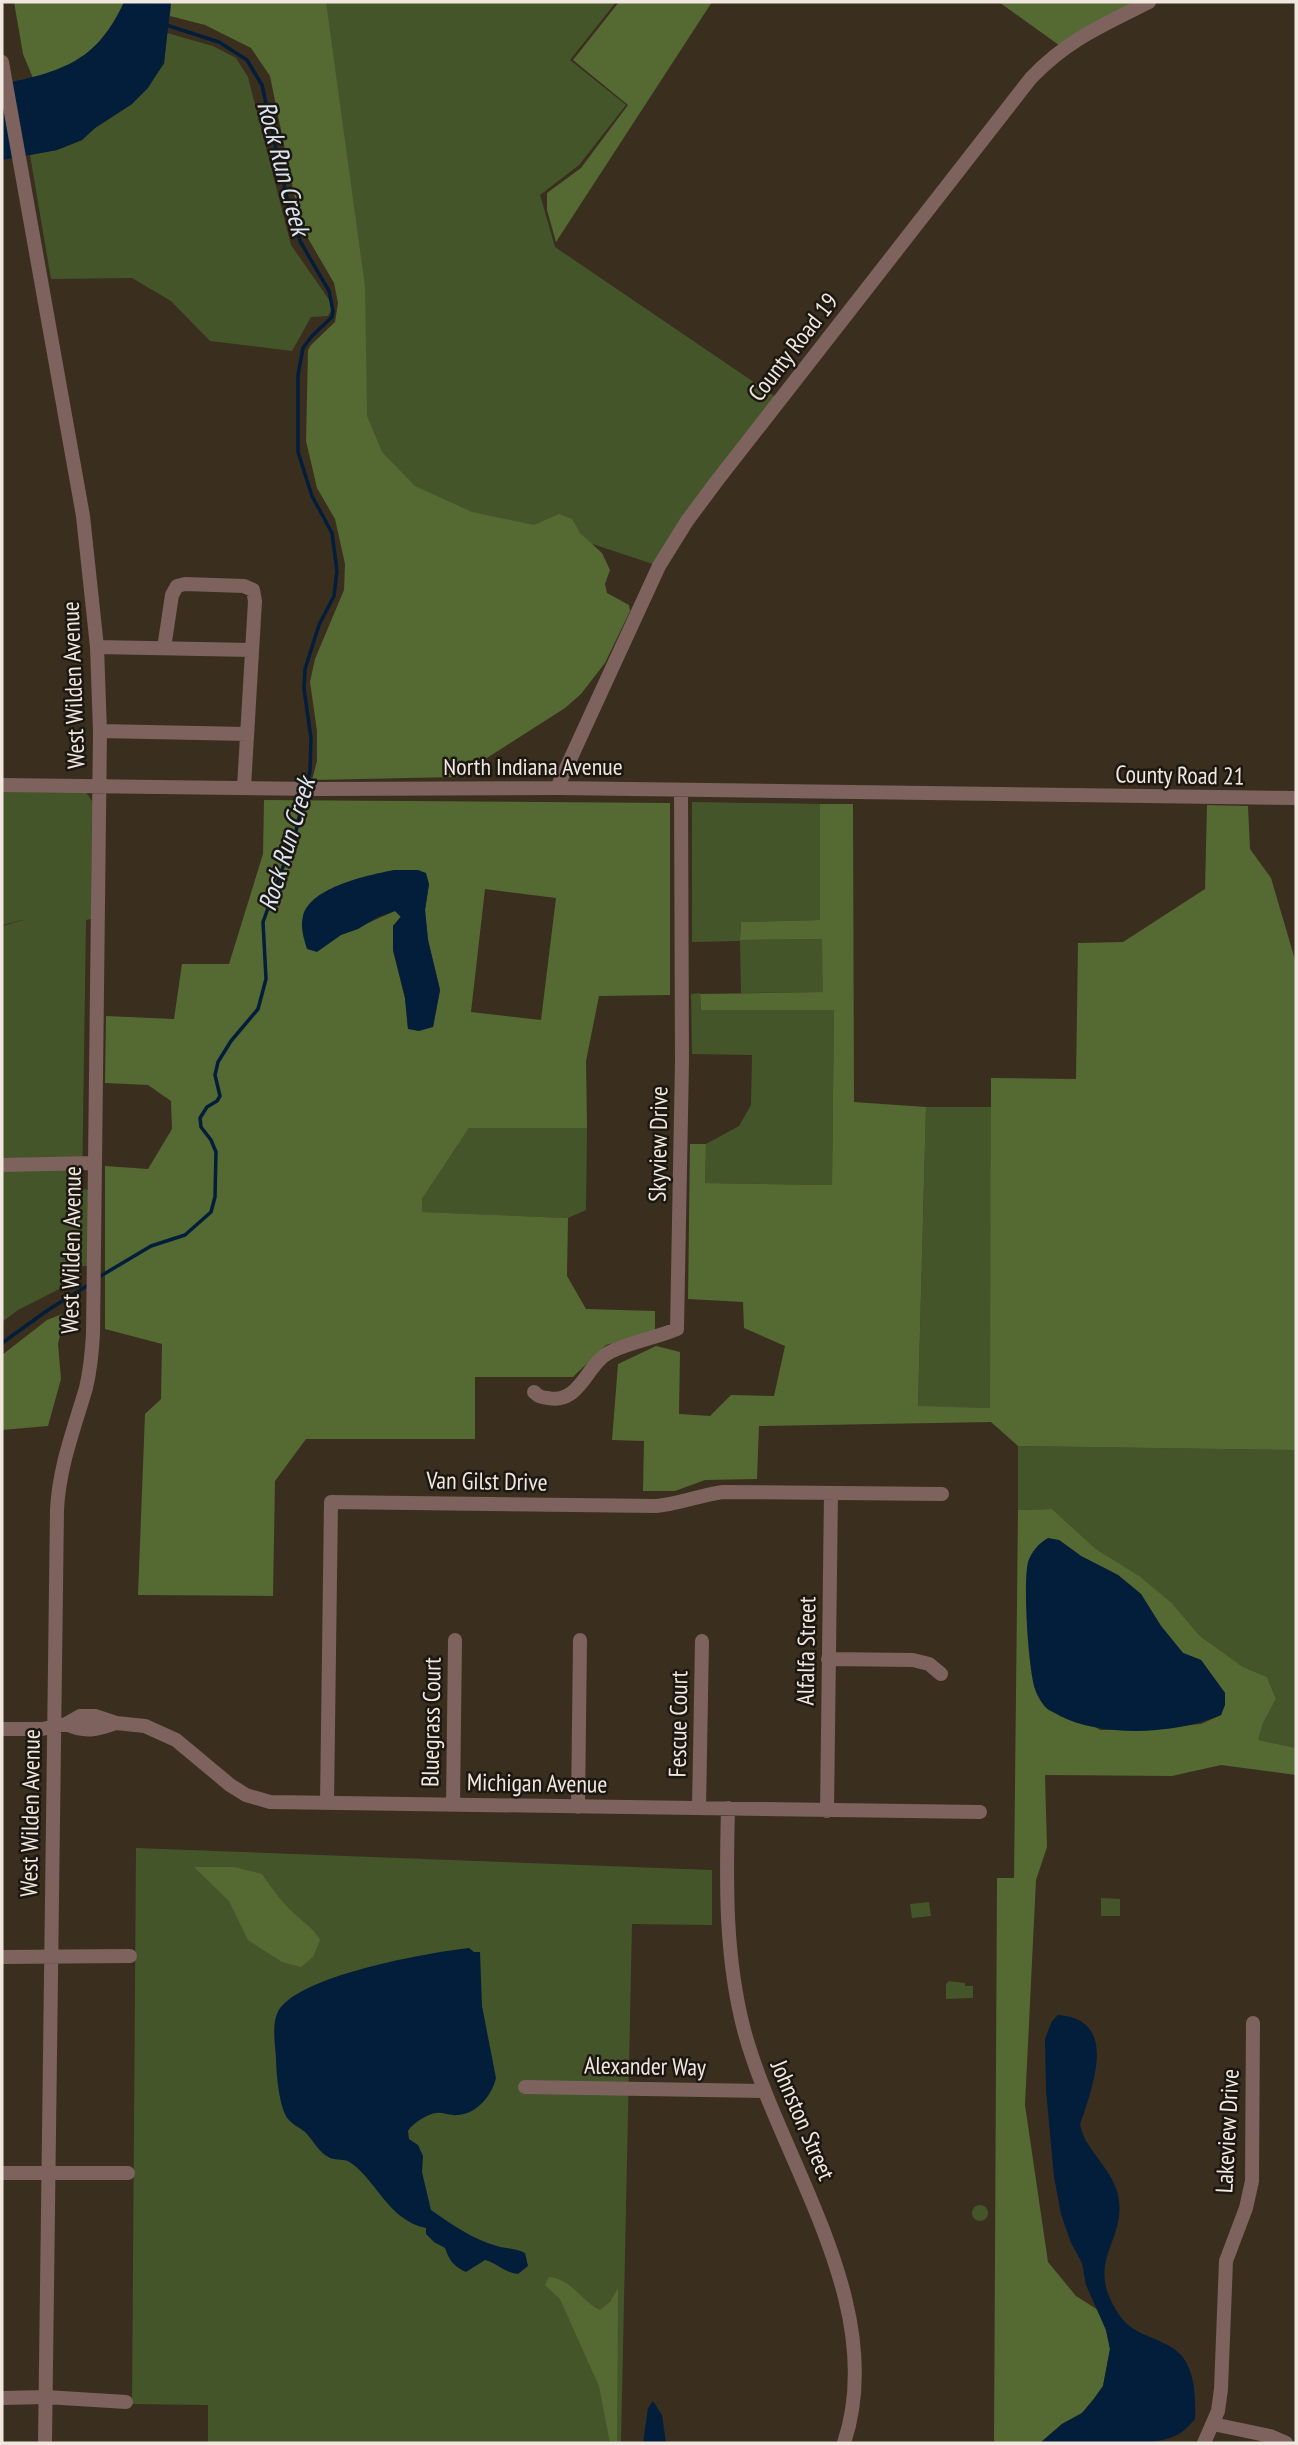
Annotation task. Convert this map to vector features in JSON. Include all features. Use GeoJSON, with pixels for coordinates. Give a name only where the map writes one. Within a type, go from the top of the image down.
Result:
{"type":"FeatureCollection","features":[{"type":"Feature","properties":{"kind":"street","name":"County Road 19"},"geometry":{"type":"LineString","coordinates":[[557,788],[659,566],[716,482],[1031,78],[1063,48],[1086,33],[1150,2]]}},
{"type":"Feature","properties":{"kind":"street","name":"West Wilden Avenue"},"geometry":{"type":"LineString","coordinates":[[2,62],[83,516],[97,647],[100,731],[95,1267],[91,1364],[58,1490],[60,1726],[51,1957],[45,2443]]}},
{"type":"Feature","properties":{"kind":"street"},"geometry":{"type":"LineString","coordinates":[[164,648],[172,596],[177,586],[244,586],[254,590],[244,788]]}},
{"type":"Feature","properties":{"kind":"street"},"geometry":{"type":"LineString","coordinates":[[97,647],[252,650]]}},
{"type":"Feature","properties":{"kind":"street"},"geometry":{"type":"LineString","coordinates":[[100,731],[247,734]]}},
{"type":"Feature","properties":{"kind":"street","name":"North Indiana Avenue"},"geometry":{"type":"LineString","coordinates":[[2,785],[318,789],[557,788],[1064,796]]}},
{"type":"Feature","properties":{"kind":"street","name":"Skyview Drive"},"geometry":{"type":"LineString","coordinates":[[534,1392],[546,1398],[564,1398],[577,1390],[606,1354],[677,1329],[682,1061],[681,791]]}},
{"type":"Feature","properties":{"kind":"street","name":"County Road 21"},"geometry":{"type":"LineString","coordinates":[[1064,796],[1296,799]]}},
{"type":"Feature","properties":{"kind":"street"},"geometry":{"type":"LineString","coordinates":[[2,1165],[95,1163]]}},
{"type":"Feature","properties":{"kind":"street","name":"Van Gilst Drive"},"geometry":{"type":"LineString","coordinates":[[327,1803],[331,1502],[656,1506],[674,1505],[703,1495],[723,1492],[942,1494]]}},
{"type":"Feature","properties":{"kind":"street","name":"Alfalfa Street"},"geometry":{"type":"LineString","coordinates":[[827,1811],[831,1493]]}},
{"type":"Feature","properties":{"kind":"street","name":"Bluegrass Court"},"geometry":{"type":"LineString","coordinates":[[453,1805],[455,1640]]}},
{"type":"Feature","properties":{"kind":"street"},"geometry":{"type":"LineString","coordinates":[[578,1807],[580,1640]]}},
{"type":"Feature","properties":{"kind":"street","name":"Fescue Court"},"geometry":{"type":"LineString","coordinates":[[699,1808],[702,1641]]}},
{"type":"Feature","properties":{"kind":"street"},"geometry":{"type":"LineString","coordinates":[[828,1659],[913,1660],[929,1664],[941,1674]]}},
{"type":"Feature","properties":{"kind":"street","name":"Michigan Avenue"},"geometry":{"type":"LineString","coordinates":[[2,1729],[60,1726],[80,1716],[95,1716],[116,1723],[145,1726],[166,1734],[246,1795],[270,1802],[980,1812]]}},
{"type":"Feature","properties":{"kind":"street","name":"Johnston Street"},"geometry":{"type":"LineString","coordinates":[[728,1808],[727,1911],[732,1968],[744,2029],[764,2091],[820,2218],[841,2284],[851,2333],[856,2379],[854,2404],[844,2443]]}},
{"type":"Feature","properties":{"kind":"street"},"geometry":{"type":"LineString","coordinates":[[2,1957],[130,1956]]}},
{"type":"Feature","properties":{"kind":"street","name":"Lakeview Drive"},"geometry":{"type":"LineString","coordinates":[[1204,2443],[1213,2424],[1222,2389],[1226,2261],[1252,2181],[1253,2023]]}},
{"type":"Feature","properties":{"kind":"street","name":"Alexander Way"},"geometry":{"type":"LineString","coordinates":[[525,2087],[764,2091]]}},
{"type":"Feature","properties":{"kind":"street"},"geometry":{"type":"LineString","coordinates":[[2,2173],[128,2173]]}},
{"type":"Feature","properties":{"kind":"street"},"geometry":{"type":"LineString","coordinates":[[2,2398],[46,2397],[126,2402]]}},
{"type":"Feature","properties":{"kind":"street"},"geometry":{"type":"LineString","coordinates":[[1213,2424],[1269,2436],[1286,2443]]}},
{"type":"Feature","properties":{"kind":"green space"},"geometry":{"type":"Polygon","coordinates":[[[14,2],[124,2],[108,31],[84,56],[65,68],[33,78],[23,54],[14,2]]]}},
{"type":"Feature","properties":{"kind":"green space"},"geometry":{"type":"Polygon","coordinates":[[[171,2],[326,2],[365,287],[367,416],[382,452],[415,486],[472,512],[534,525],[559,514],[572,519],[580,533],[602,553],[610,570],[605,584],[607,593],[629,605],[630,611],[605,663],[581,694],[565,708],[457,777],[312,780],[317,761],[317,731],[310,682],[315,659],[344,590],[345,564],[335,519],[317,488],[306,441],[308,350],[335,322],[338,303],[334,283],[305,233],[294,194],[270,76],[251,48],[205,25],[170,16],[171,2]]]}},
{"type":"Feature","properties":{"kind":"green space"},"geometry":{"type":"Polygon","coordinates":[[[322,2],[616,2],[570,60],[626,105],[579,165],[540,195],[555,247],[780,400],[659,566],[559,533],[471,516],[413,491],[379,456],[364,416],[322,2]]]}},
{"type":"Feature","properties":{"kind":"green space"},"geometry":{"type":"Polygon","coordinates":[[[619,2],[712,2],[556,242],[547,210],[547,193],[581,168],[628,105],[573,60],[619,2]]]}},
{"type":"Feature","properties":{"kind":"green space"},"geometry":{"type":"Polygon","coordinates":[[[999,2],[1149,2],[1063,48],[999,2]]]}},
{"type":"Feature","properties":{"kind":"green space"},"geometry":{"type":"Polygon","coordinates":[[[167,33],[213,46],[236,58],[248,77],[291,245],[330,301],[331,310],[328,316],[311,317],[292,351],[210,341],[171,301],[132,278],[51,279],[30,155],[57,150],[82,140],[95,128],[132,104],[164,64],[167,33]]]}},
{"type":"Feature","properties":{"kind":"green space"},"geometry":{"type":"Polygon","coordinates":[[[2,790],[85,791],[92,801],[91,919],[86,920],[82,1189],[89,1190],[88,1261],[87,1266],[81,1266],[81,1278],[18,1310],[2,1322],[2,926],[27,919],[2,925],[2,790]]]}},
{"type":"Feature","properties":{"kind":"green space"},"geometry":{"type":"Polygon","coordinates":[[[264,800],[670,803],[670,995],[599,996],[586,1061],[587,1128],[469,1128],[422,1199],[422,1212],[568,1218],[567,1276],[586,1309],[655,1311],[655,1331],[606,1345],[573,1377],[475,1377],[475,1439],[306,1439],[275,1481],[273,1596],[138,1595],[145,1414],[161,1399],[162,1344],[105,1329],[105,1166],[148,1169],[172,1129],[171,1101],[148,1085],[105,1083],[106,1016],[174,1019],[182,964],[229,964],[263,854],[264,800]],[[429,884],[341,935],[395,911],[401,916],[393,926],[393,950],[405,998],[408,1028],[433,1027],[440,990],[428,940],[425,910],[429,884]],[[485,889],[471,1012],[541,1020],[556,898],[485,889]]]}},
{"type":"Feature","properties":{"kind":"green space"},"geometry":{"type":"Polygon","coordinates":[[[692,802],[820,804],[820,920],[741,922],[740,940],[823,939],[823,992],[741,993],[740,941],[692,942],[692,802]]]}},
{"type":"Feature","properties":{"kind":"green space"},"geometry":{"type":"Polygon","coordinates":[[[820,804],[853,804],[854,1102],[926,1107],[918,1406],[990,1408],[991,1078],[1076,1079],[1078,943],[1123,942],[1205,889],[1207,805],[1248,806],[1250,849],[1271,878],[1296,963],[1296,1450],[1018,1446],[991,1422],[759,1426],[757,1479],[705,1480],[675,1491],[643,1491],[644,1441],[612,1440],[618,1364],[656,1346],[680,1352],[679,1414],[710,1416],[731,1395],[774,1396],[785,1346],[744,1328],[743,1302],[688,1299],[690,1144],[706,1144],[705,1183],[832,1185],[834,1010],[701,1010],[700,994],[823,992],[822,939],[740,940],[741,922],[820,920],[820,804]]]}},
{"type":"Feature","properties":{"kind":"green space"},"geometry":{"type":"Polygon","coordinates":[[[700,993],[701,1010],[834,1010],[832,1185],[705,1183],[706,1144],[739,1126],[751,1105],[752,1055],[692,1054],[691,994],[700,993]]]}},
{"type":"Feature","properties":{"kind":"green space"},"geometry":{"type":"Polygon","coordinates":[[[926,1107],[991,1107],[991,1408],[918,1407],[926,1107]]]}},
{"type":"Feature","properties":{"kind":"green space"},"geometry":{"type":"Polygon","coordinates":[[[469,1128],[587,1128],[586,1210],[568,1218],[421,1212],[422,1199],[469,1128]]]}},
{"type":"Feature","properties":{"kind":"green space"},"geometry":{"type":"Polygon","coordinates":[[[62,1314],[58,1344],[61,1379],[48,1426],[2,1430],[2,1355],[47,1320],[62,1314]]]}},
{"type":"Feature","properties":{"kind":"green space"},"geometry":{"type":"Polygon","coordinates":[[[1018,1446],[1296,1450],[1296,1748],[1257,1740],[1276,1699],[1267,1677],[1243,1667],[1199,1635],[1172,1603],[1138,1576],[1096,1549],[1052,1509],[1018,1510],[1018,1446]]]}},
{"type":"Feature","properties":{"kind":"green space"},"geometry":{"type":"Polygon","coordinates":[[[1052,1509],[1096,1549],[1139,1576],[1172,1603],[1199,1635],[1243,1667],[1267,1677],[1276,1699],[1263,1723],[1258,1740],[1296,1748],[1296,1775],[1221,1765],[1172,1776],[1045,1775],[1047,1847],[1036,1880],[1025,2105],[1048,2262],[1076,2296],[1098,2310],[1110,2349],[1103,2386],[1082,2413],[1062,2424],[1040,2443],[994,2443],[997,1878],[1014,1878],[1018,1510],[1052,1509]],[[1059,1540],[1026,1595],[1034,1687],[1100,1730],[1201,1724],[1221,1715],[1225,1693],[1201,1660],[1183,1653],[1161,1626],[1141,1594],[1118,1575],[1081,1556],[1059,1540]]]}},
{"type":"Feature","properties":{"kind":"green space"},"geometry":{"type":"Polygon","coordinates":[[[136,1848],[712,1870],[712,1925],[632,1924],[621,2443],[208,2443],[208,2405],[132,2404],[136,1848]]]}},
{"type":"Feature","properties":{"kind":"green space"},"geometry":{"type":"Polygon","coordinates":[[[194,1867],[234,1867],[262,1874],[283,1902],[318,1936],[320,1940],[313,1957],[301,1967],[282,1962],[248,1940],[229,1901],[194,1867]]]}},
{"type":"Feature","properties":{"kind":"green space"},"geometry":{"type":"Polygon","coordinates":[[[1101,1898],[1120,1899],[1120,1916],[1101,1916],[1101,1898]]]}},
{"type":"Feature","properties":{"kind":"green space"},"geometry":{"type":"Polygon","coordinates":[[[929,1902],[931,1916],[912,1918],[910,1904],[929,1902]]]}},
{"type":"Feature","properties":{"kind":"green space"},"geometry":{"type":"Polygon","coordinates":[[[949,1981],[973,1986],[973,1998],[946,1999],[946,1984],[949,1981]]]}},
{"type":"Feature","properties":{"kind":"green space"},"geometry":{"type":"Polygon","coordinates":[[[977,2205],[983,2205],[988,2213],[986,2219],[977,2221],[972,2216],[972,2210],[977,2205]]]}},
{"type":"Feature","properties":{"kind":"green space"},"geometry":{"type":"Polygon","coordinates":[[[549,2277],[564,2282],[600,2310],[610,2302],[618,2288],[617,2443],[610,2443],[599,2386],[560,2299],[545,2285],[549,2277]]]}},
{"type":"Feature","properties":{"kind":"water"},"geometry":{"type":"Polygon","coordinates":[[[124,2],[171,2],[164,63],[148,88],[132,104],[95,128],[82,140],[57,150],[2,160],[2,84],[60,68],[90,51],[114,22],[124,2]]]}},
{"type":"Feature","properties":{"kind":"water"},"geometry":{"type":"Polygon","coordinates":[[[394,870],[418,870],[426,873],[429,884],[425,910],[428,940],[440,990],[433,1027],[419,1031],[408,1029],[405,998],[393,950],[393,926],[401,917],[395,911],[341,935],[317,952],[307,949],[303,933],[303,916],[317,897],[342,884],[394,870]]]}},
{"type":"Feature","properties":{"kind":"water"},"geometry":{"type":"Polygon","coordinates":[[[1048,1538],[1059,1540],[1081,1556],[1118,1575],[1141,1594],[1161,1626],[1183,1653],[1201,1660],[1225,1693],[1225,1705],[1221,1715],[1184,1726],[1140,1731],[1118,1730],[1078,1723],[1044,1706],[1036,1692],[1032,1674],[1026,1587],[1028,1562],[1036,1548],[1048,1538]]]}},
{"type":"Feature","properties":{"kind":"water"},"geometry":{"type":"Polygon","coordinates":[[[469,1948],[480,1952],[482,2006],[496,2078],[487,2097],[477,2107],[465,2114],[428,2115],[410,2128],[409,2139],[418,2145],[423,2156],[422,2172],[431,2210],[480,2240],[525,2253],[528,2266],[518,2274],[485,2260],[466,2272],[458,2268],[450,2260],[445,2248],[426,2234],[426,2228],[413,2224],[392,2209],[349,2161],[333,2159],[319,2150],[305,2132],[285,2114],[279,2090],[275,2024],[277,2014],[288,2000],[334,1977],[364,1968],[469,1948]]]}},
{"type":"Feature","properties":{"kind":"water"},"geometry":{"type":"Polygon","coordinates":[[[1058,2015],[1077,2019],[1090,2029],[1096,2042],[1094,2076],[1080,2125],[1085,2140],[1109,2175],[1118,2195],[1117,2226],[1105,2264],[1108,2294],[1118,2313],[1129,2325],[1179,2353],[1185,2360],[1192,2379],[1195,2419],[1179,2434],[1163,2440],[1148,2443],[1040,2443],[1062,2424],[1082,2413],[1093,2400],[1103,2386],[1110,2349],[1106,2330],[1086,2285],[1082,2263],[1071,2243],[1061,2214],[1054,2177],[1046,2090],[1045,2039],[1052,2021],[1058,2015]]]}},
{"type":"Feature","properties":{"kind":"water"},"geometry":{"type":"Polygon","coordinates":[[[653,2401],[662,2415],[666,2443],[643,2443],[648,2408],[653,2401]]]}},
{"type":"Feature","properties":{"kind":"waterway","name":"Rock Run Creek"},"geometry":{"type":"LineString","coordinates":[[163,24],[219,42],[247,60],[262,85],[288,203],[300,241],[329,291],[333,311],[332,317],[303,348],[298,375],[298,452],[312,496],[332,533],[337,571],[334,596],[319,625],[305,669],[304,689],[311,738],[307,784]]}},
{"type":"Feature","properties":{"kind":"waterway","name":"Rock Run Creek"},"geometry":{"type":"LineString","coordinates":[[99,1277],[151,1246],[185,1235],[211,1212],[215,1197],[216,1152],[201,1127],[200,1118],[207,1107],[220,1096],[215,1075],[218,1062],[231,1041],[258,1009],[266,979],[263,922],[296,831],[305,792]]}},
{"type":"Feature","properties":{"kind":"waterway","name":"Rock Run Creek"},"geometry":{"type":"LineString","coordinates":[[2,1343],[90,1284]]}}]}
